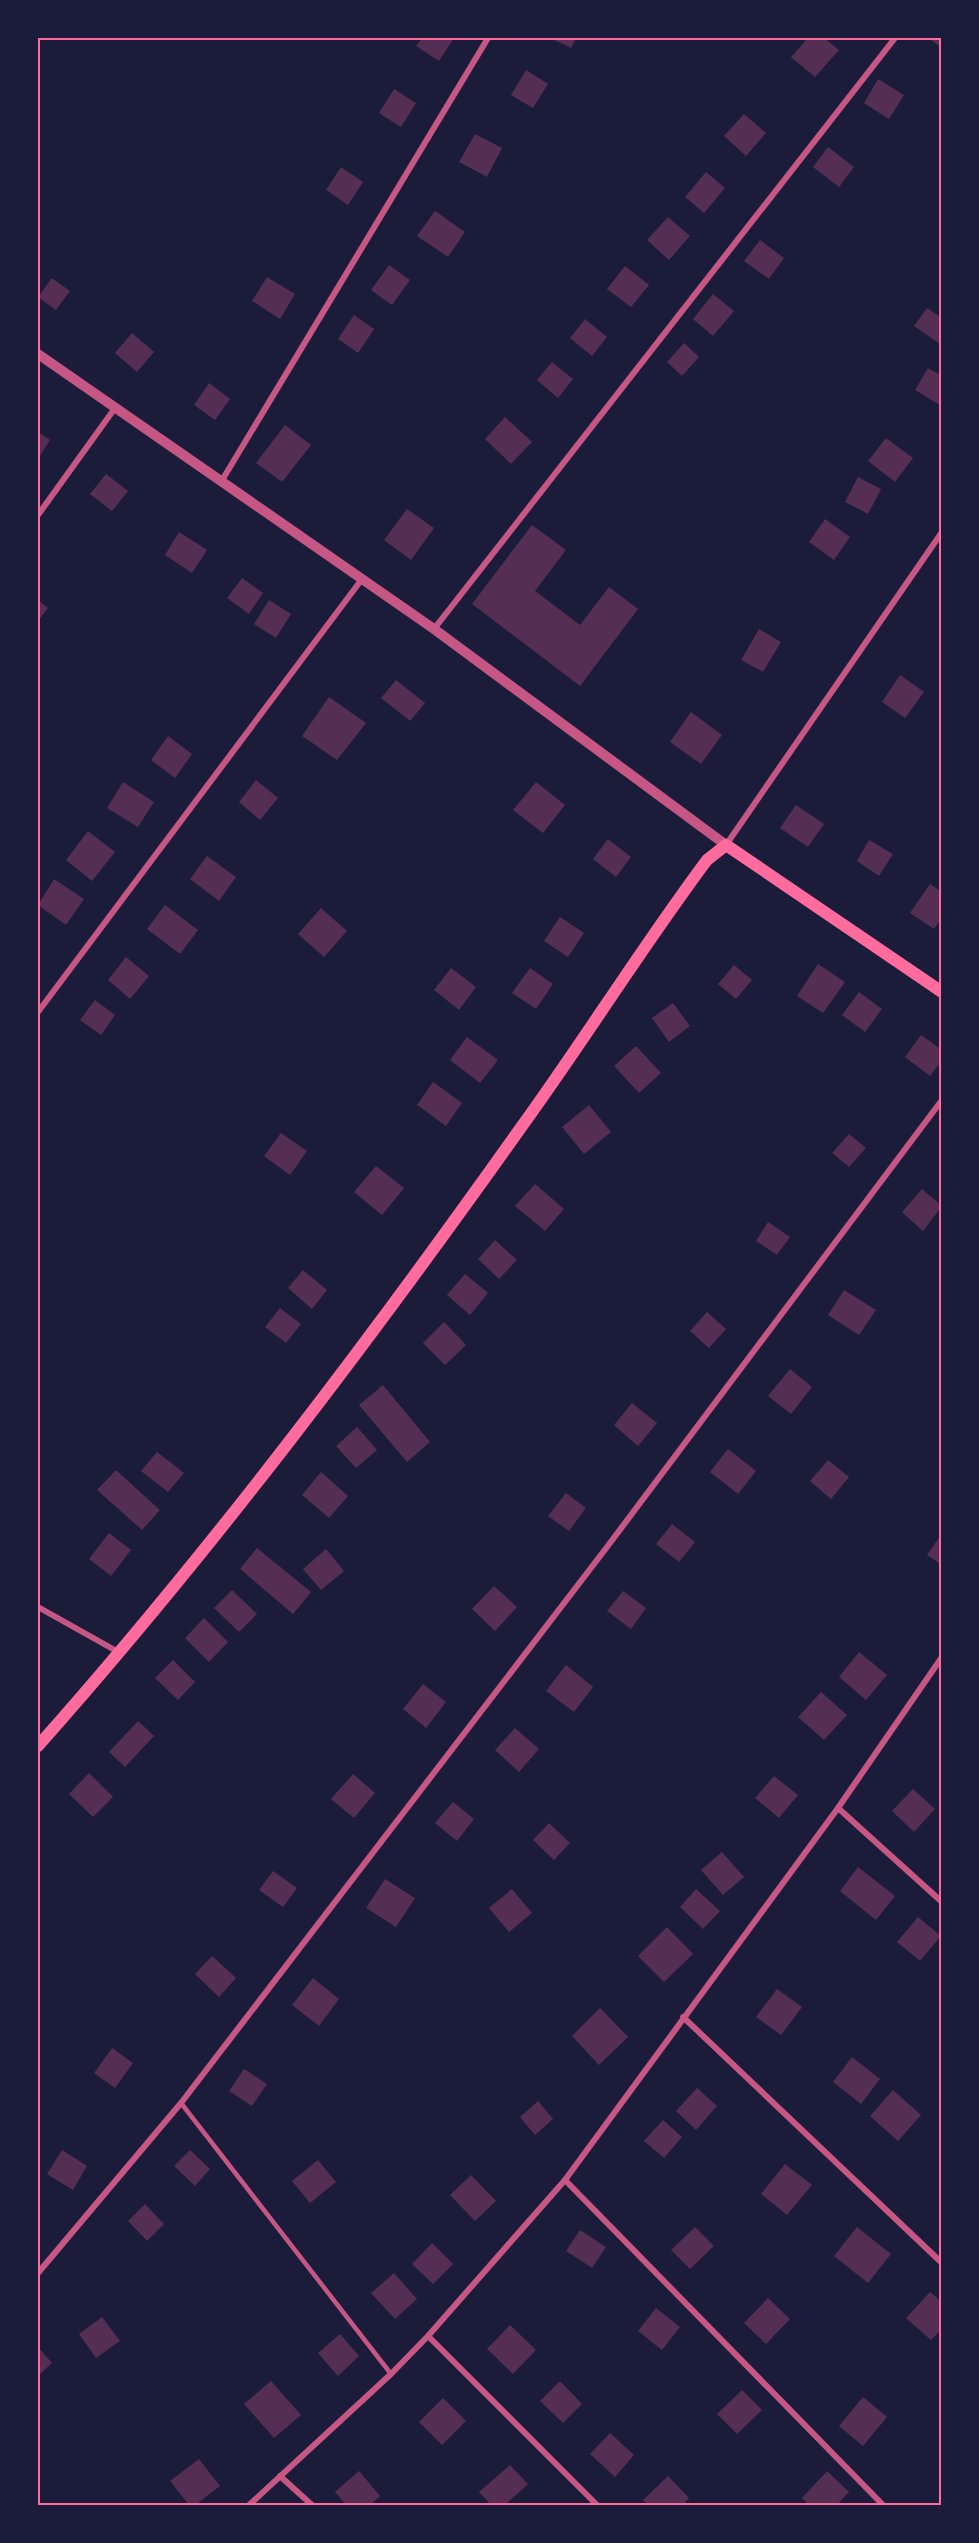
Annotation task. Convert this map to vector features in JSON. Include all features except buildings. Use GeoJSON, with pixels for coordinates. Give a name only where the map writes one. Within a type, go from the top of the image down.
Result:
{"type":"FeatureCollection","features":[{"type":"Feature","properties":{"kind":"main road"},"geometry":{"type":"LineString","coordinates":[[38,1746],[120,1653],[319,1405],[523,1126],[684,890],[707,860],[726,845],[942,992]]}},
{"type":"Feature","properties":{"kind":"street"},"geometry":{"type":"LineString","coordinates":[[221,482],[488,38]]}},
{"type":"Feature","properties":{"kind":"street"},"geometry":{"type":"LineString","coordinates":[[434,629],[895,38]]}},
{"type":"Feature","properties":{"kind":"street"},"geometry":{"type":"LineString","coordinates":[[38,354],[434,629],[726,845],[942,532]]}},
{"type":"Feature","properties":{"kind":"street"},"geometry":{"type":"LineString","coordinates":[[38,514],[115,408]]}},
{"type":"Feature","properties":{"kind":"street"},"geometry":{"type":"LineString","coordinates":[[38,1012],[362,579]]}},
{"type":"Feature","properties":{"kind":"street"},"geometry":{"type":"LineString","coordinates":[[38,2273],[181,2103],[607,1547],[942,1100]]}},
{"type":"Feature","properties":{"kind":"street"},"geometry":{"type":"LineString","coordinates":[[38,1607],[120,1653]]}},
{"type":"Feature","properties":{"kind":"street"},"geometry":{"type":"LineString","coordinates":[[248,2505],[391,2374],[428,2336],[565,2180],[838,1808],[942,1657]]}},
{"type":"Feature","properties":{"kind":"street"},"geometry":{"type":"LineString","coordinates":[[838,1808],[942,1902]]}},
{"type":"Feature","properties":{"kind":"street"},"geometry":{"type":"LineString","coordinates":[[684,2017],[942,2263]]}},
{"type":"Feature","properties":{"kind":"street"},"geometry":{"type":"LineString","coordinates":[[565,2180],[884,2505]]}},
{"type":"Feature","properties":{"kind":"street"},"geometry":{"type":"LineString","coordinates":[[428,2336],[598,2505]]}},
{"type":"Feature","properties":{"kind":"street"},"geometry":{"type":"LineString","coordinates":[[280,2476],[313,2505]]}},
{"type":"Feature","properties":{"kind":"lane"},"geometry":{"type":"LineString","coordinates":[[181,2103],[391,2374]]}}]}
